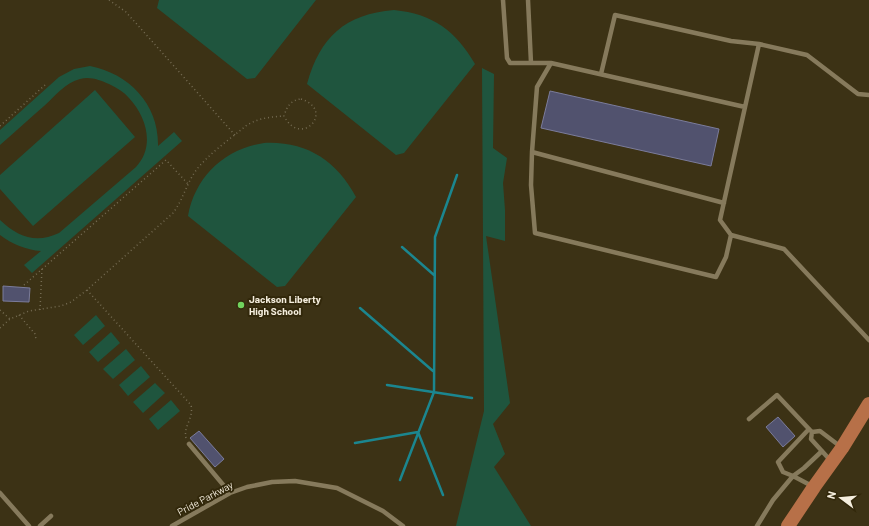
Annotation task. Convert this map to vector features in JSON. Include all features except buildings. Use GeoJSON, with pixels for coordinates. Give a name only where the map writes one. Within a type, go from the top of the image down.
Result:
{"type":"FeatureCollection","features":[{"type":"Feature","properties":{"kind":"main road"},"geometry":{"type":"LineString","coordinates":[[788,526],[842,448],[869,404]]}},
{"type":"Feature","properties":{"kind":"main road"},"geometry":{"type":"LineString","coordinates":[[855,427],[869,412]]}},
{"type":"Feature","properties":{"kind":"lane"},"geometry":{"type":"LineString","coordinates":[[503,0],[506,58],[510,63],[551,63],[745,107]]}},
{"type":"Feature","properties":{"kind":"lane"},"geometry":{"type":"LineString","coordinates":[[528,0],[531,63]]}},
{"type":"Feature","properties":{"kind":"lane"},"geometry":{"type":"LineString","coordinates":[[600,74],[615,16],[731,41],[759,44],[806,55],[858,94],[869,95]]}},
{"type":"Feature","properties":{"kind":"lane"},"geometry":{"type":"LineString","coordinates":[[759,44],[720,220],[731,235],[784,249],[869,340]]}},
{"type":"Feature","properties":{"kind":"lane"},"geometry":{"type":"LineString","coordinates":[[551,63],[537,87],[531,185],[535,232],[716,277],[726,258],[731,235]]}},
{"type":"Feature","properties":{"kind":"lane"},"geometry":{"type":"LineString","coordinates":[[532,152],[724,202]]}},
{"type":"Feature","properties":{"kind":"lane"},"geometry":{"type":"LineString","coordinates":[[749,419],[777,395],[811,431],[811,439],[832,462]]}},
{"type":"Feature","properties":{"kind":"lane"},"geometry":{"type":"LineString","coordinates":[[814,487],[783,472],[778,462],[811,431],[820,431],[842,448]]}},
{"type":"Feature","properties":{"kind":"lane"},"geometry":{"type":"LineString","coordinates":[[189,444],[230,493]]}},
{"type":"Feature","properties":{"kind":"lane"},"geometry":{"type":"LineString","coordinates":[[757,526],[773,500],[793,476],[822,451]]}},
{"type":"Feature","properties":{"kind":"lane","name":"Pride Parkway"},"geometry":{"type":"LineString","coordinates":[[172,526],[230,493],[247,487],[295,481],[337,488],[383,511],[403,526]]}},
{"type":"Feature","properties":{"kind":"lane"},"geometry":{"type":"LineString","coordinates":[[0,493],[29,526]]}},
{"type":"Feature","properties":{"kind":"lane"},"geometry":{"type":"LineString","coordinates":[[40,526],[51,516]]}},
{"type":"Feature","properties":{"kind":"path"},"geometry":{"type":"LineString","coordinates":[[109,0],[126,12],[235,135]]}},
{"type":"Feature","properties":{"kind":"path"},"geometry":{"type":"LineString","coordinates":[[0,126],[45,85]]}},
{"type":"Feature","properties":{"kind":"path"},"geometry":{"type":"LineString","coordinates":[[301,98],[312,104],[316,115],[312,125],[302,130],[292,126],[284,116],[286,108],[290,103],[301,98]]}},
{"type":"Feature","properties":{"kind":"path"},"geometry":{"type":"LineString","coordinates":[[0,328],[19,315],[71,302],[87,290],[173,213],[180,204],[188,184],[197,170],[235,135],[255,120],[266,117],[284,116]]}},
{"type":"Feature","properties":{"kind":"path"},"geometry":{"type":"LineString","coordinates":[[24,285],[166,160],[188,184]]}},
{"type":"Feature","properties":{"kind":"path"},"geometry":{"type":"LineString","coordinates":[[40,310],[42,268]]}},
{"type":"Feature","properties":{"kind":"path"},"geometry":{"type":"LineString","coordinates":[[87,290],[190,405],[192,412],[185,436],[189,444]]}},
{"type":"Feature","properties":{"kind":"path"},"geometry":{"type":"LineString","coordinates":[[0,310],[10,320]]}},
{"type":"Feature","properties":{"kind":"path"},"geometry":{"type":"LineString","coordinates":[[19,315],[35,334],[36,339]]}},
{"type":"Feature","properties":{"kind":"green space"},"geometry":{"type":"Polygon","coordinates":[[[159,0],[316,0],[255,78],[247,79],[157,8],[159,0]]]}},
{"type":"Feature","properties":{"kind":"green space"},"geometry":{"type":"Polygon","coordinates":[[[394,10],[420,15],[442,26],[459,42],[475,64],[404,153],[396,155],[307,84],[312,67],[319,53],[327,41],[337,31],[348,23],[362,17],[377,12],[394,10]]]}},
{"type":"Feature","properties":{"kind":"green space"},"geometry":{"type":"Polygon","coordinates":[[[90,66],[118,76],[139,94],[153,117],[157,131],[158,146],[174,132],[182,141],[32,273],[24,265],[41,251],[19,246],[0,235],[0,220],[14,231],[28,237],[43,238],[59,233],[136,167],[142,159],[145,150],[147,141],[144,123],[135,106],[127,96],[109,84],[87,78],[75,81],[65,86],[0,145],[0,130],[59,77],[74,69],[90,66]]]}},
{"type":"Feature","properties":{"kind":"green space"},"geometry":{"type":"Polygon","coordinates":[[[482,68],[494,74],[493,148],[507,158],[503,183],[505,241],[486,236],[510,403],[493,424],[505,454],[494,467],[531,526],[456,526],[484,411],[482,68]]]}},
{"type":"Feature","properties":{"kind":"green space"},"geometry":{"type":"Polygon","coordinates":[[[95,90],[135,137],[33,226],[0,189],[0,175],[95,90]]]}},
{"type":"Feature","properties":{"kind":"green space"},"geometry":{"type":"Polygon","coordinates":[[[264,143],[293,145],[318,155],[339,173],[356,197],[285,286],[277,287],[188,216],[197,189],[214,167],[224,158],[236,151],[264,143]]]}},
{"type":"Feature","properties":{"kind":"green space"},"geometry":{"type":"Polygon","coordinates":[[[96,315],[105,326],[83,345],[74,335],[96,315]]]}},
{"type":"Feature","properties":{"kind":"green space"},"geometry":{"type":"Polygon","coordinates":[[[111,332],[120,343],[98,362],[89,352],[111,332]]]}},
{"type":"Feature","properties":{"kind":"green space"},"geometry":{"type":"Polygon","coordinates":[[[126,349],[135,360],[113,379],[103,369],[126,349]]]}},
{"type":"Feature","properties":{"kind":"green space"},"geometry":{"type":"Polygon","coordinates":[[[141,366],[150,377],[128,396],[119,385],[141,366]]]}},
{"type":"Feature","properties":{"kind":"green space"},"geometry":{"type":"Polygon","coordinates":[[[155,383],[165,393],[143,413],[133,402],[155,383]]]}},
{"type":"Feature","properties":{"kind":"green space"},"geometry":{"type":"Polygon","coordinates":[[[171,400],[180,411],[158,430],[149,419],[171,400]]]}},
{"type":"Feature","properties":{"kind":"waterway"},"geometry":{"type":"LineString","coordinates":[[400,480],[434,392],[435,237],[457,175]]}},
{"type":"Feature","properties":{"kind":"waterway"},"geometry":{"type":"LineString","coordinates":[[402,247],[434,275]]}},
{"type":"Feature","properties":{"kind":"waterway"},"geometry":{"type":"LineString","coordinates":[[360,308],[433,371]]}},
{"type":"Feature","properties":{"kind":"waterway"},"geometry":{"type":"LineString","coordinates":[[387,385],[472,398]]}},
{"type":"Feature","properties":{"kind":"waterway"},"geometry":{"type":"LineString","coordinates":[[355,443],[418,432],[443,495]]}},
{"type":"Feature","properties":{"kind":"place","name":"Jackson Liberty High School"},"geometry":{"type":"Point","coordinates":[241,305]}}]}
